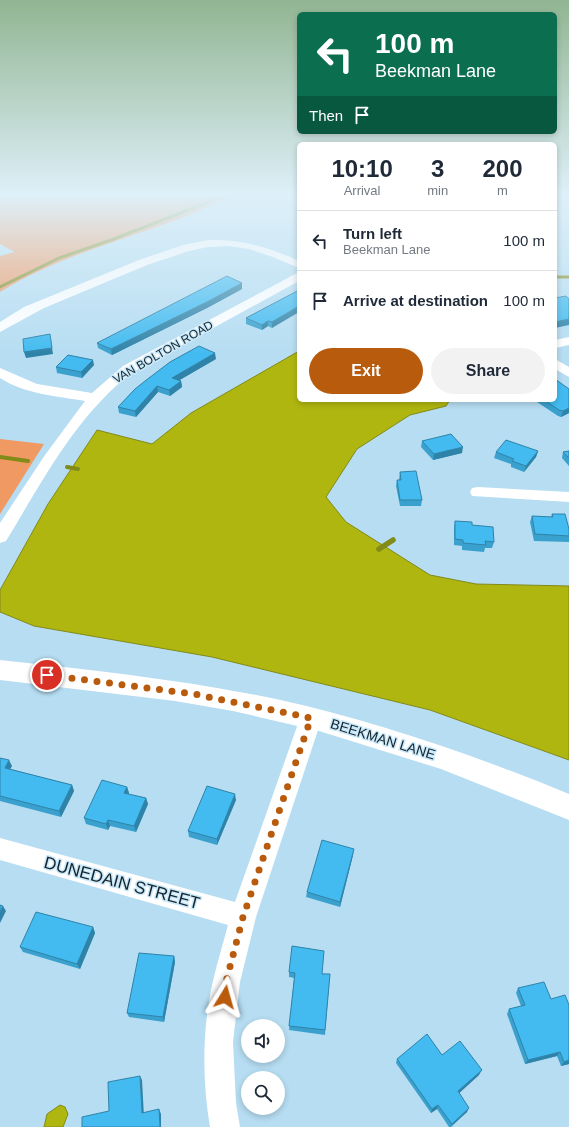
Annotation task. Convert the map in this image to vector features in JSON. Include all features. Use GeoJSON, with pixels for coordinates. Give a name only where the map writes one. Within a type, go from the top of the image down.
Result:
{"type":"FeatureCollection","features":[{"type":"Feature","properties":{"kind":"street"},"geometry":{"type":"LineString","coordinates":[[0,328],[13,318],[28,310],[171,251],[181,249]]}},
{"type":"Feature","properties":{"kind":"street"},"geometry":{"type":"LineString","coordinates":[[263,249],[274,252],[297,264]]}},
{"type":"Feature","properties":{"kind":"street","name":"VAN BOLTON ROAD"},"geometry":{"type":"LineString","coordinates":[[0,537],[48,462],[94,398],[112,380],[128,369],[297,277]]}},
{"type":"Feature","properties":{"kind":"street"},"geometry":{"type":"LineString","coordinates":[[557,344],[569,341]]}},
{"type":"Feature","properties":{"kind":"street"},"geometry":{"type":"LineString","coordinates":[[557,364],[569,373]]}},
{"type":"Feature","properties":{"kind":"street"},"geometry":{"type":"LineString","coordinates":[[0,372],[7,378],[24,384],[94,398]]}},
{"type":"Feature","properties":{"kind":"street"},"geometry":{"type":"LineString","coordinates":[[478,492],[569,497]]}},
{"type":"Feature","properties":{"kind":"street","name":"BEEKMAN LANE"},"geometry":{"type":"LineString","coordinates":[[0,670],[178,692],[234,701],[311,718],[401,743],[467,766],[569,807]]}},
{"type":"Feature","properties":{"kind":"street"},"geometry":{"type":"LineString","coordinates":[[225,1127],[221,1103],[219,1042],[226,982],[243,917],[311,718]]}},
{"type":"Feature","properties":{"kind":"street","name":"DUNEDAIN STREET"},"geometry":{"type":"LineString","coordinates":[[0,849],[243,917]]}},
{"type":"Feature","properties":{"kind":"shaded area"},"geometry":{"type":"Polygon","coordinates":[[[9,249],[95,249],[56,263],[0,292],[0,256],[15,252],[9,249]]]}},
{"type":"Feature","properties":{"kind":"shaded area"},"geometry":{"type":"Polygon","coordinates":[[[297,352],[297,402],[449,402],[446,406],[410,415],[357,449],[326,497],[346,522],[430,575],[476,584],[569,586],[569,760],[430,710],[212,657],[34,626],[0,612],[0,590],[48,504],[97,430],[152,444],[191,413],[297,352]]]}},
{"type":"Feature","properties":{"kind":"shaded area"},"geometry":{"type":"Polygon","coordinates":[[[0,439],[44,444],[0,514],[0,439]]]}},
{"type":"Feature","properties":{"kind":"shaded area"},"geometry":{"type":"Polygon","coordinates":[[[60,1105],[65,1107],[68,1114],[63,1127],[44,1127],[47,1114],[60,1105]]]}},
{"type":"Feature","properties":{"kind":"building"},"geometry":{"type":"Polygon","coordinates":[[[227,276],[242,283],[207,302],[111,349],[97,343],[227,276]]]}},
{"type":"Feature","properties":{"kind":"building"},"geometry":{"type":"Polygon","coordinates":[[[297,291],[297,307],[272,322],[268,321],[262,325],[246,318],[297,291]]]}},
{"type":"Feature","properties":{"kind":"building"},"geometry":{"type":"Polygon","coordinates":[[[566,296],[569,299],[569,319],[557,322],[557,298],[566,296]]]}},
{"type":"Feature","properties":{"kind":"building"},"geometry":{"type":"Polygon","coordinates":[[[50,334],[52,348],[24,352],[23,339],[50,334]]]}},
{"type":"Feature","properties":{"kind":"building"},"geometry":{"type":"Polygon","coordinates":[[[199,346],[215,353],[172,378],[181,381],[169,390],[157,386],[135,411],[118,407],[135,389],[170,362],[199,346]]]}},
{"type":"Feature","properties":{"kind":"building"},"geometry":{"type":"Polygon","coordinates":[[[68,355],[93,360],[81,372],[56,367],[68,355]]]}},
{"type":"Feature","properties":{"kind":"building"},"geometry":{"type":"Polygon","coordinates":[[[557,380],[569,389],[569,408],[563,411],[547,402],[557,402],[557,380]]]}},
{"type":"Feature","properties":{"kind":"building"},"geometry":{"type":"Polygon","coordinates":[[[451,434],[463,447],[434,454],[422,441],[451,434]]]}},
{"type":"Feature","properties":{"kind":"building"},"geometry":{"type":"Polygon","coordinates":[[[506,440],[538,451],[526,466],[512,461],[514,459],[496,452],[506,440]]]}},
{"type":"Feature","properties":{"kind":"building"},"geometry":{"type":"Polygon","coordinates":[[[569,451],[569,458],[563,452],[569,451]]]}},
{"type":"Feature","properties":{"kind":"building"},"geometry":{"type":"Polygon","coordinates":[[[416,471],[422,500],[400,500],[397,480],[401,480],[400,472],[416,471]]]}},
{"type":"Feature","properties":{"kind":"building"},"geometry":{"type":"Polygon","coordinates":[[[552,514],[565,514],[569,529],[569,536],[535,534],[532,516],[553,517],[552,514]]]}},
{"type":"Feature","properties":{"kind":"building"},"geometry":{"type":"Polygon","coordinates":[[[455,521],[472,522],[472,525],[493,527],[494,542],[485,541],[486,545],[463,543],[463,540],[455,539],[455,521]]]}},
{"type":"Feature","properties":{"kind":"building"},"geometry":{"type":"Polygon","coordinates":[[[0,758],[9,760],[5,768],[72,785],[59,811],[0,796],[0,758]]]}},
{"type":"Feature","properties":{"kind":"building"},"geometry":{"type":"Polygon","coordinates":[[[102,780],[127,787],[124,793],[146,798],[134,826],[108,820],[106,824],[84,818],[102,780]]]}},
{"type":"Feature","properties":{"kind":"building"},"geometry":{"type":"Polygon","coordinates":[[[207,786],[235,794],[217,839],[188,831],[207,786]]]}},
{"type":"Feature","properties":{"kind":"building"},"geometry":{"type":"Polygon","coordinates":[[[322,840],[354,849],[340,902],[307,892],[322,840]]]}},
{"type":"Feature","properties":{"kind":"building"},"geometry":{"type":"Polygon","coordinates":[[[0,905],[3,906],[0,912],[0,905]]]}},
{"type":"Feature","properties":{"kind":"building"},"geometry":{"type":"Polygon","coordinates":[[[36,912],[93,927],[77,964],[20,947],[36,912]]]}},
{"type":"Feature","properties":{"kind":"building"},"geometry":{"type":"Polygon","coordinates":[[[292,946],[324,951],[322,974],[330,974],[325,1030],[289,1026],[295,973],[289,972],[292,946]]]}},
{"type":"Feature","properties":{"kind":"building"},"geometry":{"type":"Polygon","coordinates":[[[139,953],[174,956],[163,1017],[127,1013],[139,953]]]}},
{"type":"Feature","properties":{"kind":"building"},"geometry":{"type":"Polygon","coordinates":[[[544,982],[551,999],[565,995],[569,1005],[569,1060],[564,1062],[560,1052],[528,1060],[509,1009],[525,1005],[518,988],[544,982]]]}},
{"type":"Feature","properties":{"kind":"building"},"geometry":{"type":"Polygon","coordinates":[[[427,1034],[442,1055],[460,1041],[482,1070],[458,1091],[469,1108],[452,1124],[438,1105],[432,1109],[397,1059],[427,1034]]]}},
{"type":"Feature","properties":{"kind":"building"},"geometry":{"type":"Polygon","coordinates":[[[140,1076],[142,1113],[159,1109],[160,1127],[82,1127],[82,1117],[109,1111],[108,1082],[140,1076]]]}},
{"type":"Feature","properties":{"kind":"waterway"},"geometry":{"type":"LineString","coordinates":[[0,287],[59,258],[86,249]]}},
{"type":"Feature","properties":{"kind":"waterway"},"geometry":{"type":"LineString","coordinates":[[557,277],[569,277]]}},
{"type":"Feature","properties":{"kind":"waterway"},"geometry":{"type":"LineString","coordinates":[[0,457],[28,461]]}},
{"type":"Feature","properties":{"kind":"waterway"},"geometry":{"type":"LineString","coordinates":[[67,467],[78,469]]}},
{"type":"Feature","properties":{"kind":"waterway"},"geometry":{"type":"LineString","coordinates":[[379,549],[393,540]]}},
{"type":"Feature","properties":{"kind":"route"},"geometry":{"type":"LineString","coordinates":[[47,675],[194,694],[311,718],[301,751],[243,917],[226,982],[225,997]]}}]}
